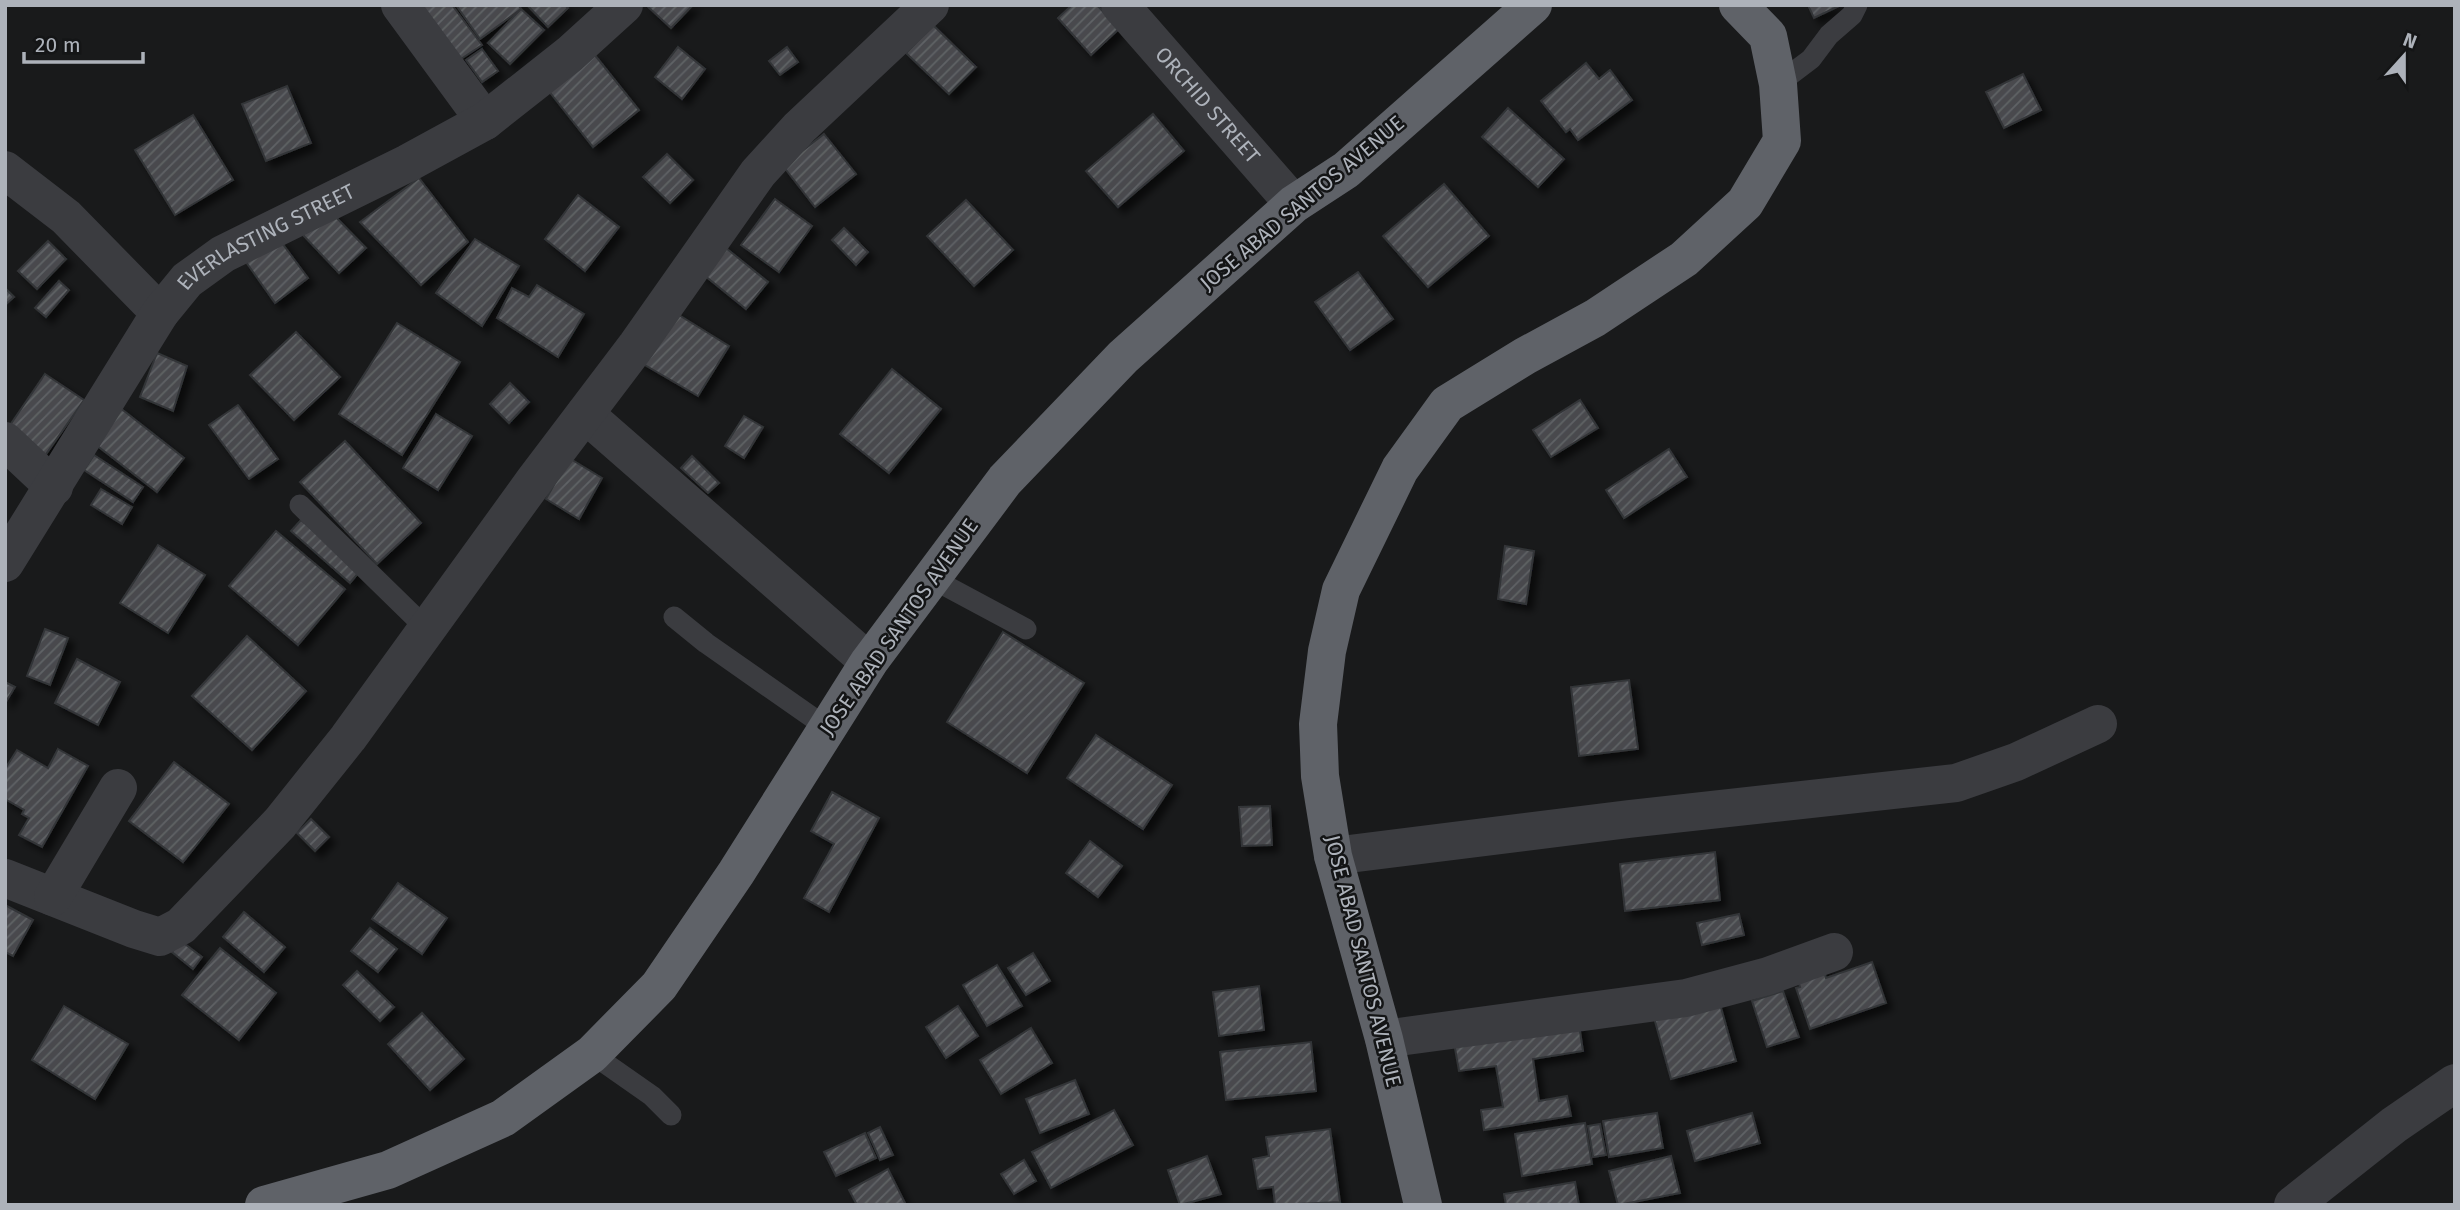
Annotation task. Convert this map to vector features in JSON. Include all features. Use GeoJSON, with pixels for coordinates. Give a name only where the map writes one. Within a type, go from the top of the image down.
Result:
{"type":"FeatureCollection","features":[{"type":"Feature","properties":{"kind":"highway","name":"JOSE ABAD SANTOS AVENUE"},"geometry":{"type":"LineString","coordinates":[[264,1205],[388,1170],[503,1118],[592,1054],[659,986],[736,873],[869,662],[1005,480],[1105,376],[1294,204],[1346,170],[1533,5]]}},
{"type":"Feature","properties":{"kind":"highway","name":"JOSE ABAD SANTOS AVENUE"},"geometry":{"type":"LineString","coordinates":[[1423,1205],[1384,1038],[1333,856],[1320,776],[1318,724],[1327,651],[1340,590],[1400,468],[1447,404],[1525,356],[1595,318],[1684,259],[1745,203],[1782,141],[1779,83],[1768,36],[1738,5]]}},
{"type":"Feature","properties":{"kind":"street"},"geometry":{"type":"LineString","coordinates":[[400,5],[485,121]]}},
{"type":"Feature","properties":{"kind":"street","name":"EVERLASTING STREET"},"geometry":{"type":"LineString","coordinates":[[5,563],[160,313],[187,280],[223,254],[408,163],[485,121],[570,54],[624,5]]}},
{"type":"Feature","properties":{"kind":"street"},"geometry":{"type":"LineString","coordinates":[[5,878],[160,937],[181,926],[280,823],[348,738],[758,173],[799,128],[930,5]]}},
{"type":"Feature","properties":{"kind":"street","name":"ORCHID STREET"},"geometry":{"type":"LineString","coordinates":[[1120,5],[1294,204]]}},
{"type":"Feature","properties":{"kind":"street"},"geometry":{"type":"LineString","coordinates":[[5,170],[65,217],[160,313]]}},
{"type":"Feature","properties":{"kind":"street"},"geometry":{"type":"LineString","coordinates":[[585,414],[869,662]]}},
{"type":"Feature","properties":{"kind":"street"},"geometry":{"type":"LineString","coordinates":[[5,441],[54,487]]}},
{"type":"Feature","properties":{"kind":"street"},"geometry":{"type":"LineString","coordinates":[[1333,856],[1629,818],[1956,783],[2016,762],[2098,724]]}},
{"type":"Feature","properties":{"kind":"street"},"geometry":{"type":"LineString","coordinates":[[53,897],[118,788]]}},
{"type":"Feature","properties":{"kind":"street"},"geometry":{"type":"LineString","coordinates":[[1384,1038],[1686,998],[1768,976],[1834,953]]}},
{"type":"Feature","properties":{"kind":"street"},"geometry":{"type":"LineString","coordinates":[[2293,1205],[2394,1125],[2455,1083]]}},
{"type":"Feature","properties":{"kind":"lane"},"geometry":{"type":"LineString","coordinates":[[1779,83],[1811,59],[1829,35],[1852,15],[1857,5]]}},
{"type":"Feature","properties":{"kind":"lane"},"geometry":{"type":"LineString","coordinates":[[300,505],[428,630]]}},
{"type":"Feature","properties":{"kind":"lane"},"geometry":{"type":"LineString","coordinates":[[932,578],[1026,629]]}},
{"type":"Feature","properties":{"kind":"lane"},"geometry":{"type":"LineString","coordinates":[[674,617],[706,643],[827,727]]}},
{"type":"Feature","properties":{"kind":"lane"},"geometry":{"type":"LineString","coordinates":[[592,1054],[652,1096],[671,1115]]}},
{"type":"Feature","properties":{"kind":"building"},"geometry":{"type":"Polygon","coordinates":[[[421,5],[452,5],[482,45],[461,59],[421,5]]]}},
{"type":"Feature","properties":{"kind":"building"},"geometry":{"type":"Polygon","coordinates":[[[456,5],[519,5],[521,9],[480,39],[456,5]]]}},
{"type":"Feature","properties":{"kind":"building"},"geometry":{"type":"Polygon","coordinates":[[[527,5],[565,5],[568,8],[548,27],[527,5]]]}},
{"type":"Feature","properties":{"kind":"building"},"geometry":{"type":"Polygon","coordinates":[[[646,5],[693,5],[671,28],[646,5]]]}},
{"type":"Feature","properties":{"kind":"building"},"geometry":{"type":"Polygon","coordinates":[[[1072,5],[1097,5],[1119,29],[1091,55],[1058,18],[1072,5]]]}},
{"type":"Feature","properties":{"kind":"building"},"geometry":{"type":"Polygon","coordinates":[[[1808,5],[1839,5],[1839,6],[1814,18],[1808,5]]]}},
{"type":"Feature","properties":{"kind":"building"},"geometry":{"type":"Polygon","coordinates":[[[521,9],[544,30],[510,64],[488,43],[521,9]]]}},
{"type":"Feature","properties":{"kind":"building"},"geometry":{"type":"Polygon","coordinates":[[[933,25],[976,67],[949,94],[906,53],[933,25]]]}},
{"type":"Feature","properties":{"kind":"building"},"geometry":{"type":"Polygon","coordinates":[[[678,47],[705,69],[682,99],[655,77],[678,47]]]}},
{"type":"Feature","properties":{"kind":"building"},"geometry":{"type":"Polygon","coordinates":[[[787,47],[798,62],[780,75],[769,61],[787,47]]]}},
{"type":"Feature","properties":{"kind":"building"},"geometry":{"type":"Polygon","coordinates":[[[482,49],[498,71],[482,82],[466,60],[482,49]]]}},
{"type":"Feature","properties":{"kind":"building"},"geometry":{"type":"Polygon","coordinates":[[[594,54],[639,110],[593,147],[548,90],[594,54]]]}},
{"type":"Feature","properties":{"kind":"building"},"geometry":{"type":"Polygon","coordinates":[[[1586,63],[1599,79],[1610,70],[1632,100],[1578,140],[1570,129],[1566,132],[1541,101],[1586,63]]]}},
{"type":"Feature","properties":{"kind":"building"},"geometry":{"type":"Polygon","coordinates":[[[2023,74],[2041,110],[2004,128],[1986,92],[2023,74]]]}},
{"type":"Feature","properties":{"kind":"building"},"geometry":{"type":"Polygon","coordinates":[[[287,86],[311,143],[266,161],[242,104],[287,86]]]}},
{"type":"Feature","properties":{"kind":"building"},"geometry":{"type":"Polygon","coordinates":[[[1508,108],[1564,159],[1538,187],[1482,137],[1508,108]]]}},
{"type":"Feature","properties":{"kind":"building"},"geometry":{"type":"Polygon","coordinates":[[[1153,114],[1184,151],[1118,207],[1086,171],[1153,114]]]}},
{"type":"Feature","properties":{"kind":"building"},"geometry":{"type":"Polygon","coordinates":[[[193,115],[233,180],[175,215],[135,150],[193,115]]]}},
{"type":"Feature","properties":{"kind":"building"},"geometry":{"type":"Polygon","coordinates":[[[824,134],[856,174],[815,207],[783,166],[824,134]]]}},
{"type":"Feature","properties":{"kind":"building"},"geometry":{"type":"Polygon","coordinates":[[[667,154],[693,180],[670,203],[643,177],[667,154]]]}},
{"type":"Feature","properties":{"kind":"building"},"geometry":{"type":"Polygon","coordinates":[[[419,178],[468,242],[421,285],[360,222],[419,178]]]}},
{"type":"Feature","properties":{"kind":"building"},"geometry":{"type":"Polygon","coordinates":[[[1444,184],[1489,236],[1428,287],[1383,236],[1444,184]]]}},
{"type":"Feature","properties":{"kind":"building"},"geometry":{"type":"Polygon","coordinates":[[[578,195],[619,227],[585,271],[545,239],[578,195]]]}},
{"type":"Feature","properties":{"kind":"building"},"geometry":{"type":"Polygon","coordinates":[[[775,199],[812,226],[779,272],[741,245],[775,199]]]}},
{"type":"Feature","properties":{"kind":"building"},"geometry":{"type":"Polygon","coordinates":[[[966,200],[1013,250],[974,286],[927,236],[966,200]]]}},
{"type":"Feature","properties":{"kind":"building"},"geometry":{"type":"Polygon","coordinates":[[[328,209],[366,248],[339,273],[302,234],[328,209]]]}},
{"type":"Feature","properties":{"kind":"building"},"geometry":{"type":"Polygon","coordinates":[[[844,228],[868,252],[856,265],[832,240],[844,228]]]}},
{"type":"Feature","properties":{"kind":"building"},"geometry":{"type":"Polygon","coordinates":[[[279,239],[308,278],[275,303],[246,262],[279,239]]]}},
{"type":"Feature","properties":{"kind":"building"},"geometry":{"type":"Polygon","coordinates":[[[475,239],[519,266],[482,326],[436,293],[475,239]]]}},
{"type":"Feature","properties":{"kind":"building"},"geometry":{"type":"Polygon","coordinates":[[[48,241],[66,259],[37,289],[18,271],[48,241]]]}},
{"type":"Feature","properties":{"kind":"building"},"geometry":{"type":"Polygon","coordinates":[[[721,244],[768,282],[746,309],[699,271],[721,244]]]}},
{"type":"Feature","properties":{"kind":"building"},"geometry":{"type":"Polygon","coordinates":[[[1358,272],[1393,319],[1350,350],[1315,302],[1358,272]]]}},
{"type":"Feature","properties":{"kind":"building"},"geometry":{"type":"Polygon","coordinates":[[[59,281],[69,290],[46,317],[35,308],[59,281]]]}},
{"type":"Feature","properties":{"kind":"building"},"geometry":{"type":"Polygon","coordinates":[[[537,285],[584,314],[558,357],[497,318],[512,288],[529,297],[537,285]]]}},
{"type":"Feature","properties":{"kind":"building"},"geometry":{"type":"Polygon","coordinates":[[[5,288],[14,297],[5,305],[5,288]]]}},
{"type":"Feature","properties":{"kind":"building"},"geometry":{"type":"Polygon","coordinates":[[[674,312],[729,346],[698,396],[638,361],[674,312]]]}},
{"type":"Feature","properties":{"kind":"building"},"geometry":{"type":"Polygon","coordinates":[[[397,323],[460,362],[402,455],[339,414],[397,323]]]}},
{"type":"Feature","properties":{"kind":"building"},"geometry":{"type":"Polygon","coordinates":[[[296,332],[340,377],[294,420],[250,375],[296,332]]]}},
{"type":"Feature","properties":{"kind":"building"},"geometry":{"type":"Polygon","coordinates":[[[157,353],[187,366],[173,411],[140,397],[157,353]]]}},
{"type":"Feature","properties":{"kind":"building"},"geometry":{"type":"Polygon","coordinates":[[[892,369],[941,409],[889,473],[840,434],[892,369]]]}},
{"type":"Feature","properties":{"kind":"building"},"geometry":{"type":"Polygon","coordinates":[[[45,374],[84,400],[44,457],[6,431],[45,374]]]}},
{"type":"Feature","properties":{"kind":"building"},"geometry":{"type":"Polygon","coordinates":[[[510,383],[529,402],[509,423],[490,404],[510,383]]]}},
{"type":"Feature","properties":{"kind":"building"},"geometry":{"type":"Polygon","coordinates":[[[1580,400],[1598,428],[1551,457],[1533,430],[1580,400]]]}},
{"type":"Feature","properties":{"kind":"building"},"geometry":{"type":"Polygon","coordinates":[[[238,405],[278,459],[249,479],[209,425],[238,405]]]}},
{"type":"Feature","properties":{"kind":"building"},"geometry":{"type":"Polygon","coordinates":[[[119,407],[184,458],[157,492],[91,441],[119,407]]]}},
{"type":"Feature","properties":{"kind":"building"},"geometry":{"type":"Polygon","coordinates":[[[436,414],[472,436],[438,490],[403,468],[436,414]]]}},
{"type":"Feature","properties":{"kind":"building"},"geometry":{"type":"Polygon","coordinates":[[[744,416],[763,427],[744,458],[725,446],[744,416]]]}},
{"type":"Feature","properties":{"kind":"building"},"geometry":{"type":"Polygon","coordinates":[[[345,441],[421,523],[377,564],[300,482],[345,441]]]}},
{"type":"Feature","properties":{"kind":"building"},"geometry":{"type":"Polygon","coordinates":[[[1669,449],[1687,477],[1624,518],[1606,490],[1669,449]]]}},
{"type":"Feature","properties":{"kind":"building"},"geometry":{"type":"Polygon","coordinates":[[[94,455],[143,487],[133,502],[84,470],[94,455]]]}},
{"type":"Feature","properties":{"kind":"building"},"geometry":{"type":"Polygon","coordinates":[[[692,456],[719,483],[708,493],[681,468],[692,456]]]}},
{"type":"Feature","properties":{"kind":"building"},"geometry":{"type":"Polygon","coordinates":[[[569,458],[602,478],[579,519],[546,499],[569,458]]]}},
{"type":"Feature","properties":{"kind":"building"},"geometry":{"type":"Polygon","coordinates":[[[101,489],[132,507],[122,524],[91,505],[101,489]]]}},
{"type":"Feature","properties":{"kind":"building"},"geometry":{"type":"Polygon","coordinates":[[[301,520],[360,571],[350,583],[291,531],[301,520]]]}},
{"type":"Feature","properties":{"kind":"building"},"geometry":{"type":"Polygon","coordinates":[[[276,531],[345,589],[298,645],[229,586],[276,531]]]}},
{"type":"Feature","properties":{"kind":"building"},"geometry":{"type":"Polygon","coordinates":[[[158,545],[205,575],[168,633],[120,603],[158,545]]]}},
{"type":"Feature","properties":{"kind":"building"},"geometry":{"type":"Polygon","coordinates":[[[1505,546],[1534,551],[1526,604],[1498,599],[1505,546]]]}},
{"type":"Feature","properties":{"kind":"building"},"geometry":{"type":"Polygon","coordinates":[[[45,629],[68,638],[50,685],[27,676],[45,629]]]}},
{"type":"Feature","properties":{"kind":"building"},"geometry":{"type":"Polygon","coordinates":[[[1003,632],[1084,683],[1027,773],[947,722],[1003,632]]]}},
{"type":"Feature","properties":{"kind":"building"},"geometry":{"type":"Polygon","coordinates":[[[247,636],[306,691],[252,750],[192,696],[247,636]]]}},
{"type":"Feature","properties":{"kind":"building"},"geometry":{"type":"Polygon","coordinates":[[[77,659],[120,682],[98,725],[55,703],[77,659]]]}},
{"type":"Feature","properties":{"kind":"building"},"geometry":{"type":"Polygon","coordinates":[[[1629,680],[1638,749],[1579,756],[1571,687],[1629,680]]]}},
{"type":"Feature","properties":{"kind":"building"},"geometry":{"type":"Polygon","coordinates":[[[5,682],[15,687],[6,702],[5,701],[5,682]]]}},
{"type":"Feature","properties":{"kind":"building"},"geometry":{"type":"Polygon","coordinates":[[[1096,735],[1172,785],[1143,829],[1067,778],[1096,735]]]}},
{"type":"Feature","properties":{"kind":"building"},"geometry":{"type":"Polygon","coordinates":[[[58,749],[88,766],[42,847],[19,835],[29,818],[22,814],[24,810],[5,799],[5,769],[17,750],[48,768],[58,749]]]}},
{"type":"Feature","properties":{"kind":"building"},"geometry":{"type":"Polygon","coordinates":[[[174,762],[229,804],[183,862],[129,821],[174,762]]]}},
{"type":"Feature","properties":{"kind":"building"},"geometry":{"type":"Polygon","coordinates":[[[832,792],[879,818],[829,912],[804,898],[834,844],[811,831],[832,792]]]}},
{"type":"Feature","properties":{"kind":"building"},"geometry":{"type":"Polygon","coordinates":[[[1270,806],[1272,845],[1242,846],[1239,807],[1270,806]]]}},
{"type":"Feature","properties":{"kind":"building"},"geometry":{"type":"Polygon","coordinates":[[[311,819],[329,837],[315,851],[297,833],[311,819]]]}},
{"type":"Feature","properties":{"kind":"building"},"geometry":{"type":"Polygon","coordinates":[[[1090,841],[1122,866],[1098,897],[1066,873],[1090,841]]]}},
{"type":"Feature","properties":{"kind":"building"},"geometry":{"type":"Polygon","coordinates":[[[1715,852],[1720,900],[1625,911],[1620,864],[1715,852]]]}},
{"type":"Feature","properties":{"kind":"building"},"geometry":{"type":"Polygon","coordinates":[[[398,883],[447,918],[422,954],[372,919],[398,883]]]}},
{"type":"Feature","properties":{"kind":"building"},"geometry":{"type":"Polygon","coordinates":[[[5,905],[33,920],[13,956],[5,952],[5,905]]]}},
{"type":"Feature","properties":{"kind":"building"},"geometry":{"type":"Polygon","coordinates":[[[244,912],[285,947],[264,972],[223,937],[244,912]]]}},
{"type":"Feature","properties":{"kind":"building"},"geometry":{"type":"Polygon","coordinates":[[[1739,914],[1744,935],[1702,945],[1697,923],[1739,914]]]}},
{"type":"Feature","properties":{"kind":"building"},"geometry":{"type":"Polygon","coordinates":[[[370,928],[397,949],[378,972],[351,951],[370,928]]]}},
{"type":"Feature","properties":{"kind":"building"},"geometry":{"type":"Polygon","coordinates":[[[181,941],[202,957],[193,969],[172,952],[181,941]]]}},
{"type":"Feature","properties":{"kind":"building"},"geometry":{"type":"Polygon","coordinates":[[[220,948],[276,993],[239,1040],[182,995],[220,948]]]}},
{"type":"Feature","properties":{"kind":"building"},"geometry":{"type":"Polygon","coordinates":[[[1033,953],[1050,981],[1026,995],[1008,968],[1033,953]]]}},
{"type":"Feature","properties":{"kind":"building"},"geometry":{"type":"Polygon","coordinates":[[[1872,962],[1886,1003],[1810,1029],[1796,988],[1800,987],[1795,970],[1822,964],[1826,978],[1872,962]]]}},
{"type":"Feature","properties":{"kind":"building"},"geometry":{"type":"Polygon","coordinates":[[[997,965],[1022,1006],[987,1026],[963,985],[997,965]]]}},
{"type":"Feature","properties":{"kind":"building"},"geometry":{"type":"Polygon","coordinates":[[[357,971],[394,1007],[380,1021],[343,985],[357,971]]]}},
{"type":"Feature","properties":{"kind":"building"},"geometry":{"type":"Polygon","coordinates":[[[1259,986],[1264,1030],[1219,1036],[1213,992],[1259,986]]]}},
{"type":"Feature","properties":{"kind":"building"},"geometry":{"type":"Polygon","coordinates":[[[1783,991],[1799,1037],[1767,1047],[1752,1001],[1783,991]]]}},
{"type":"Feature","properties":{"kind":"building"},"geometry":{"type":"Polygon","coordinates":[[[1718,997],[1736,1061],[1671,1079],[1653,1014],[1718,997]]]}},
{"type":"Feature","properties":{"kind":"building"},"geometry":{"type":"Polygon","coordinates":[[[64,1006],[128,1044],[95,1099],[32,1060],[64,1006]]]}},
{"type":"Feature","properties":{"kind":"building"},"geometry":{"type":"Polygon","coordinates":[[[958,1006],[978,1036],[946,1058],[926,1027],[958,1006]]]}},
{"type":"Feature","properties":{"kind":"building"},"geometry":{"type":"Polygon","coordinates":[[[422,1013],[464,1059],[430,1090],[388,1044],[422,1013]]]}},
{"type":"Feature","properties":{"kind":"building"},"geometry":{"type":"Polygon","coordinates":[[[1578,1018],[1583,1051],[1533,1059],[1539,1101],[1567,1096],[1571,1116],[1484,1130],[1481,1110],[1503,1107],[1496,1066],[1459,1071],[1453,1037],[1578,1018]]]}},
{"type":"Feature","properties":{"kind":"building"},"geometry":{"type":"Polygon","coordinates":[[[1031,1028],[1052,1063],[1001,1094],[980,1060],[1031,1028]]]}},
{"type":"Feature","properties":{"kind":"building"},"geometry":{"type":"Polygon","coordinates":[[[1311,1042],[1316,1091],[1226,1100],[1220,1052],[1311,1042]]]}},
{"type":"Feature","properties":{"kind":"building"},"geometry":{"type":"Polygon","coordinates":[[[1075,1080],[1089,1114],[1040,1133],[1026,1099],[1075,1080]]]}},
{"type":"Feature","properties":{"kind":"building"},"geometry":{"type":"Polygon","coordinates":[[[1114,1110],[1133,1145],[1051,1188],[1032,1152],[1114,1110]]]}},
{"type":"Feature","properties":{"kind":"building"},"geometry":{"type":"Polygon","coordinates":[[[1657,1113],[1663,1148],[1609,1157],[1603,1121],[1657,1113]]]}},
{"type":"Feature","properties":{"kind":"building"},"geometry":{"type":"Polygon","coordinates":[[[1752,1113],[1760,1143],[1695,1161],[1687,1131],[1752,1113]]]}},
{"type":"Feature","properties":{"kind":"building"},"geometry":{"type":"Polygon","coordinates":[[[1585,1123],[1592,1164],[1522,1176],[1515,1134],[1585,1123]]]}},
{"type":"Feature","properties":{"kind":"building"},"geometry":{"type":"Polygon","coordinates":[[[1600,1124],[1606,1155],[1593,1157],[1588,1126],[1600,1124]]]}},
{"type":"Feature","properties":{"kind":"building"},"geometry":{"type":"Polygon","coordinates":[[[880,1127],[893,1155],[880,1160],[868,1133],[880,1127]]]}},
{"type":"Feature","properties":{"kind":"building"},"geometry":{"type":"Polygon","coordinates":[[[1330,1129],[1340,1202],[1275,1205],[1273,1187],[1258,1189],[1253,1159],[1269,1156],[1266,1137],[1330,1129]]]}},
{"type":"Feature","properties":{"kind":"building"},"geometry":{"type":"Polygon","coordinates":[[[865,1133],[876,1158],[836,1176],[824,1152],[865,1133]]]}},
{"type":"Feature","properties":{"kind":"building"},"geometry":{"type":"Polygon","coordinates":[[[1207,1156],[1221,1194],[1180,1205],[1168,1170],[1207,1156]]]}},
{"type":"Feature","properties":{"kind":"building"},"geometry":{"type":"Polygon","coordinates":[[[1671,1156],[1680,1193],[1618,1205],[1609,1171],[1671,1156]]]}},
{"type":"Feature","properties":{"kind":"building"},"geometry":{"type":"Polygon","coordinates":[[[1024,1160],[1036,1181],[1014,1194],[1001,1174],[1024,1160]]]}},
{"type":"Feature","properties":{"kind":"building"},"geometry":{"type":"Polygon","coordinates":[[[888,1169],[906,1205],[857,1205],[849,1190],[888,1169]]]}},
{"type":"Feature","properties":{"kind":"building"},"geometry":{"type":"Polygon","coordinates":[[[1575,1182],[1579,1205],[1506,1205],[1504,1194],[1575,1182]]]}}]}
